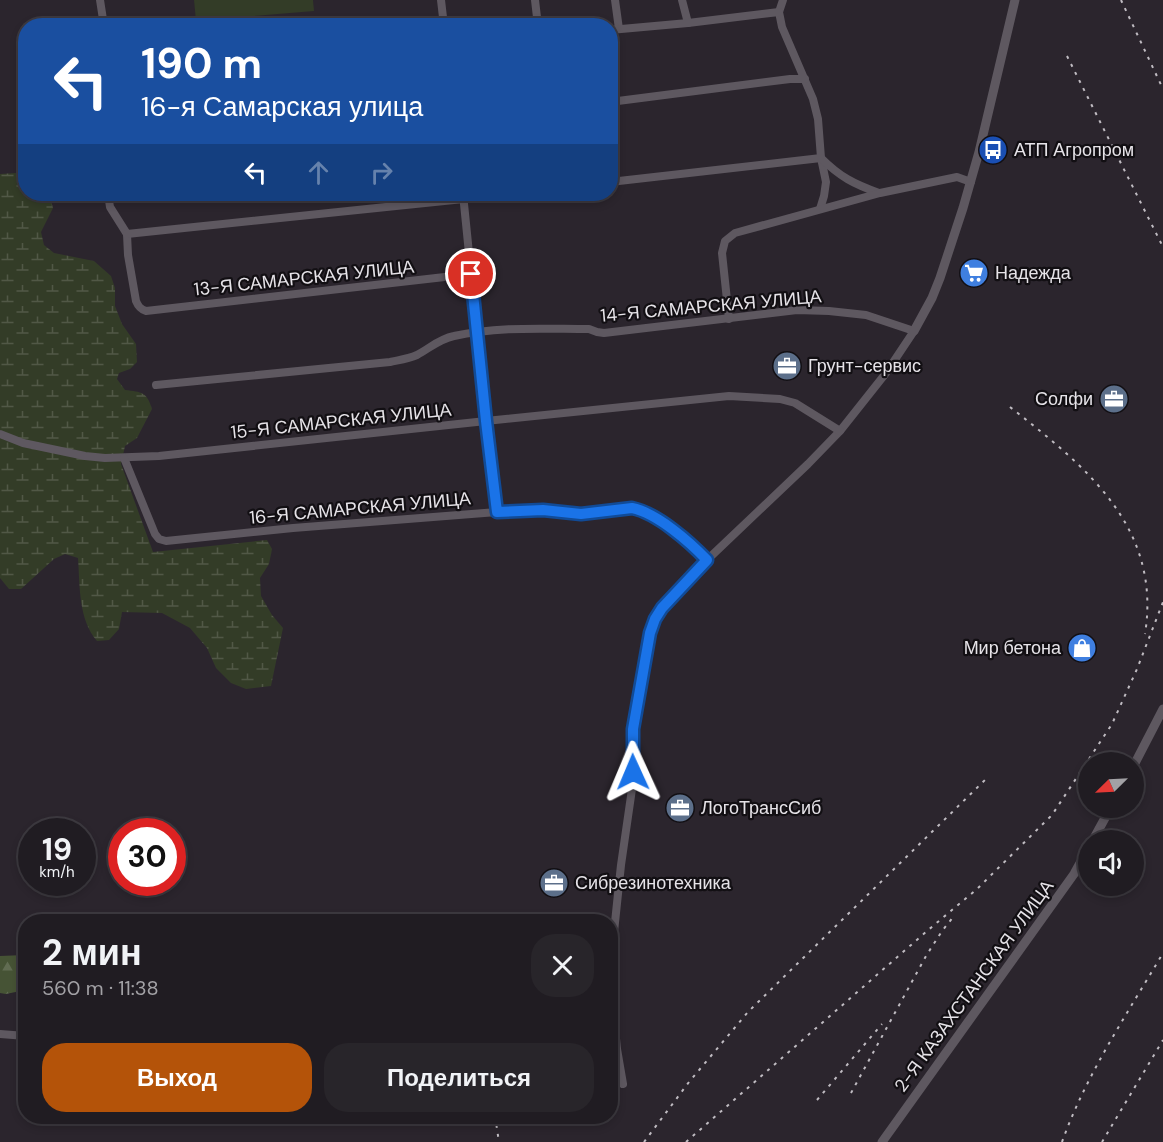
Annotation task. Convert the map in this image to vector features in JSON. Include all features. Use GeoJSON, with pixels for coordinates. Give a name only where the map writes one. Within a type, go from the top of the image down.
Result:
{"type":"FeatureCollection","features":[{"type":"Feature","properties":{"kind":"street"},"geometry":{"type":"LineString","coordinates":[[100,0],[103,18]]}},
{"type":"Feature","properties":{"kind":"street"},"geometry":{"type":"LineString","coordinates":[[441,0],[443,18]]}},
{"type":"Feature","properties":{"kind":"street"},"geometry":{"type":"LineString","coordinates":[[534,0],[537,18]]}},
{"type":"Feature","properties":{"kind":"street"},"geometry":{"type":"LineString","coordinates":[[615,0],[615,18]]}},
{"type":"Feature","properties":{"kind":"street"},"geometry":{"type":"LineString","coordinates":[[682,0],[688,24]]}},
{"type":"Feature","properties":{"kind":"street"},"geometry":{"type":"LineString","coordinates":[[783,0],[780,12],[782,27],[813,99],[818,119],[821,158],[826,182],[820,209]]}},
{"type":"Feature","properties":{"kind":"street"},"geometry":{"type":"LineString","coordinates":[[616,914],[632,789],[633,729],[646,646],[655,619],[662,608],[707,560],[840,431],[886,373],[914,331],[940,278],[971,182],[1015,0]]}},
{"type":"Feature","properties":{"kind":"street"},"geometry":{"type":"LineString","coordinates":[[618,30],[688,24],[780,12]]}},
{"type":"Feature","properties":{"kind":"street"},"geometry":{"type":"LineString","coordinates":[[618,101],[805,79]]}},
{"type":"Feature","properties":{"kind":"street"},"geometry":{"type":"LineString","coordinates":[[618,181],[821,158],[837,173],[859,186],[880,193]]}},
{"type":"Feature","properties":{"kind":"street"},"geometry":{"type":"LineString","coordinates":[[729,319],[722,253],[725,241],[735,233],[880,193],[957,177],[971,182]]}},
{"type":"Feature","properties":{"kind":"street"},"geometry":{"type":"LineString","coordinates":[[110,201],[110,207],[127,234],[420,201]]}},
{"type":"Feature","properties":{"kind":"street"},"geometry":{"type":"LineString","coordinates":[[464,201],[497,512]]}},
{"type":"Feature","properties":{"kind":"street","name":"13-Я САМАРСКАЯ УЛИЦА"},"geometry":{"type":"LineString","coordinates":[[127,234],[128,255],[136,301],[142,309],[153,310],[471,274]]}},
{"type":"Feature","properties":{"kind":"street","name":"14-Я САМАРСКАЯ УЛИЦА"},"geometry":{"type":"LineString","coordinates":[[156,385],[390,362],[419,354],[442,339],[502,329],[589,329],[604,333],[797,310],[866,315],[914,331]]}},
{"type":"Feature","properties":{"kind":"street","name":"15-Я САМАРСКАЯ УЛИЦА"},"geometry":{"type":"LineString","coordinates":[[0,434],[23,443],[85,456],[124,458],[729,396],[780,399],[795,403],[840,431]]}},
{"type":"Feature","properties":{"kind":"street","name":"16-Я САМАРСКАЯ УЛИЦА"},"geometry":{"type":"LineString","coordinates":[[124,458],[155,534],[159,539],[166,541],[305,527],[497,512],[543,510],[581,514],[632,508],[652,516],[690,542],[707,560]]}},
{"type":"Feature","properties":{"kind":"street"},"geometry":{"type":"LineString","coordinates":[[1141,752],[1163,709]]}},
{"type":"Feature","properties":{"kind":"street","name":"2-Я КАЗАХСТАНСКАЯ УЛИЦА"},"geometry":{"type":"LineString","coordinates":[[882,1142],[1078,867]]}},
{"type":"Feature","properties":{"kind":"street"},"geometry":{"type":"LineString","coordinates":[[0,1034],[18,1035]]}},
{"type":"Feature","properties":{"kind":"street"},"geometry":{"type":"LineString","coordinates":[[618,1055],[623,1084]]}},
{"type":"Feature","properties":{"kind":"green space"},"geometry":{"type":"Polygon","coordinates":[[[194,0],[313,0],[314,11],[231,18],[196,18],[194,0]]]}},
{"type":"Feature","properties":{"kind":"green space"},"geometry":{"type":"Polygon","coordinates":[[[18,173],[18,201],[51,201],[53,208],[41,232],[44,245],[54,253],[94,261],[111,276],[115,288],[115,306],[122,324],[136,344],[137,362],[130,369],[119,373],[117,379],[125,390],[140,392],[146,396],[152,409],[137,438],[125,446],[121,464],[153,552],[267,540],[272,549],[269,564],[260,578],[261,596],[283,628],[271,686],[246,689],[231,683],[216,668],[207,648],[190,628],[162,613],[122,612],[119,629],[109,640],[97,641],[86,623],[83,612],[78,558],[65,554],[54,559],[21,589],[9,589],[0,578],[0,174],[18,173]]]}},
{"type":"Feature","properties":{"kind":"green space"},"geometry":{"type":"Polygon","coordinates":[[[18,955],[18,991],[0,993],[0,956],[18,955]]]}},
{"type":"Feature","properties":{"kind":"railway"},"geometry":{"type":"LineString","coordinates":[[1121,0],[1163,89]]}},
{"type":"Feature","properties":{"kind":"railway"},"geometry":{"type":"LineString","coordinates":[[1067,56],[1163,247]]}},
{"type":"Feature","properties":{"kind":"railway"},"geometry":{"type":"LineString","coordinates":[[1010,407],[1065,452],[1090,477],[1112,502],[1130,531],[1142,562],[1147,596],[1145,634]]}},
{"type":"Feature","properties":{"kind":"railway"},"geometry":{"type":"LineString","coordinates":[[686,1142],[977,889],[1052,815],[1112,724],[1137,669],[1163,602]]}},
{"type":"Feature","properties":{"kind":"railway"},"geometry":{"type":"LineString","coordinates":[[644,1142],[689,1082],[748,1012],[988,777]]}},
{"type":"Feature","properties":{"kind":"railway"},"geometry":{"type":"LineString","coordinates":[[851,1093],[926,956],[954,916]]}},
{"type":"Feature","properties":{"kind":"railway"},"geometry":{"type":"LineString","coordinates":[[1062,1142],[1095,1069],[1163,953]]}},
{"type":"Feature","properties":{"kind":"railway"},"geometry":{"type":"LineString","coordinates":[[817,1100],[882,1024]]}},
{"type":"Feature","properties":{"kind":"railway"},"geometry":{"type":"LineString","coordinates":[[1102,1142],[1163,1040]]}},
{"type":"Feature","properties":{"kind":"railway"},"geometry":{"type":"LineString","coordinates":[[496,1124],[499,1142]]}},
{"type":"Feature","properties":{"kind":"place","name":"АТП Агропром"},"geometry":{"type":"Point","coordinates":[993,150]}},
{"type":"Feature","properties":{"kind":"place","name":"Надежда"},"geometry":{"type":"Point","coordinates":[974,273]}},
{"type":"Feature","properties":{"kind":"place","name":"Грунт-сервис"},"geometry":{"type":"Point","coordinates":[787,366]}},
{"type":"Feature","properties":{"kind":"place","name":"Солфи"},"geometry":{"type":"Point","coordinates":[1114,399]}},
{"type":"Feature","properties":{"kind":"place","name":"Мир бетона"},"geometry":{"type":"Point","coordinates":[1082,648]}},
{"type":"Feature","properties":{"kind":"place","name":"ЛогоТрансСиб"},"geometry":{"type":"Point","coordinates":[680,808]}},
{"type":"Feature","properties":{"kind":"place","name":"Сибрезинотехника"},"geometry":{"type":"Point","coordinates":[554,883]}},
{"type":"Feature","properties":{"kind":"route"},"geometry":{"type":"LineString","coordinates":[[471,274],[497,512],[543,510],[581,514],[632,508],[652,516],[690,542],[707,560],[662,608],[650,633],[633,729],[633,772]]}}]}
